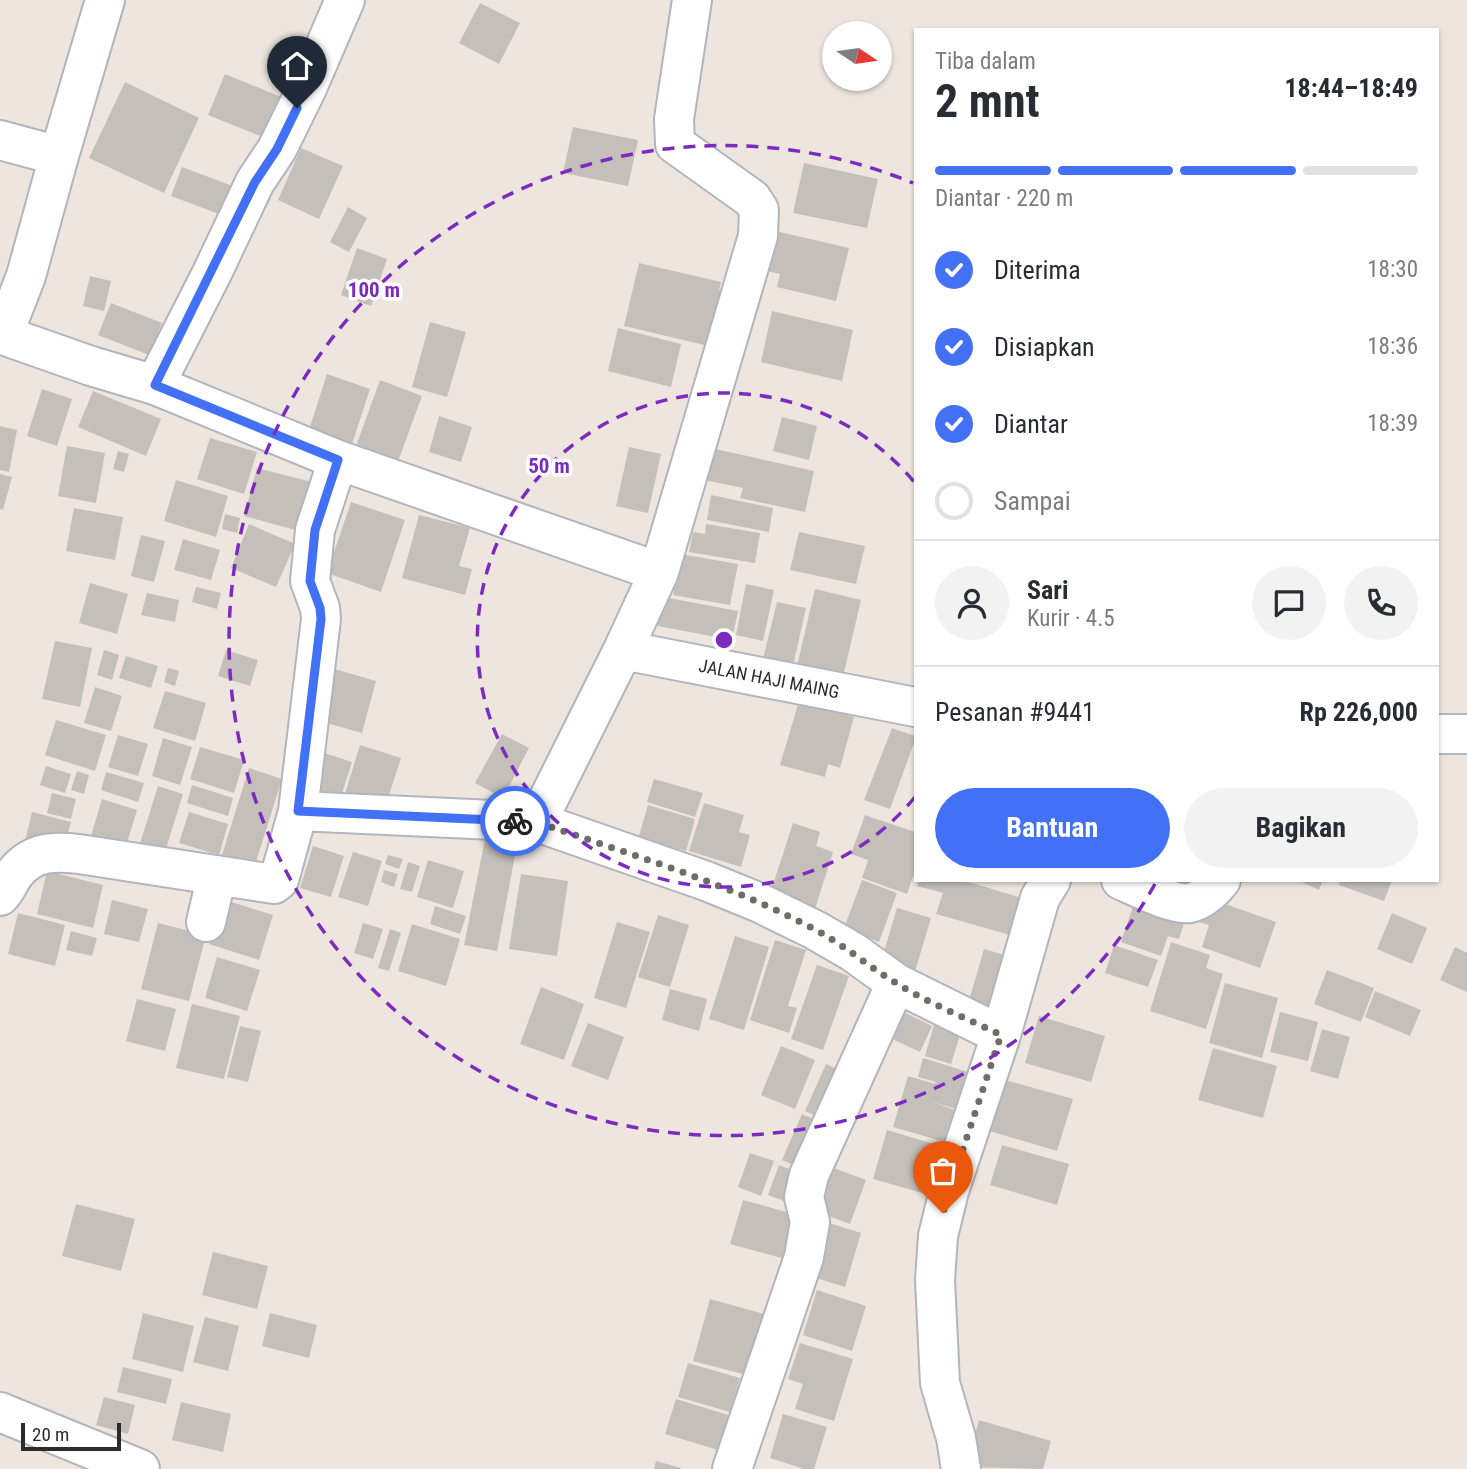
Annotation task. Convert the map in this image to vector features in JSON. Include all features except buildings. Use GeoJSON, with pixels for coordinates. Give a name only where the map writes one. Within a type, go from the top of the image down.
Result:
{"type":"FeatureCollection","features":[{"type":"Feature","properties":{"kind":"street"},"geometry":{"type":"LineString","coordinates":[[105,0],[59,156],[13,271],[1,334],[155,385],[338,460],[659,572]]}},
{"type":"Feature","properties":{"kind":"street"},"geometry":{"type":"LineString","coordinates":[[155,385],[255,182],[277,149],[345,0]]}},
{"type":"Feature","properties":{"kind":"street"},"geometry":{"type":"LineString","coordinates":[[537,822],[659,572],[756,249],[760,226],[759,210],[752,200],[675,144],[674,119],[692,0]]}},
{"type":"Feature","properties":{"kind":"street"},"geometry":{"type":"LineString","coordinates":[[0,140],[59,156]]}},
{"type":"Feature","properties":{"kind":"street"},"geometry":{"type":"LineString","coordinates":[[0,896],[16,872],[35,856],[48,852],[79,854],[274,884],[277,882],[298,811],[321,619],[310,581],[315,530],[338,460]]}},
{"type":"Feature","properties":{"kind":"street","name":"JALAN HAJI MAING"},"geometry":{"type":"LineString","coordinates":[[623,650],[914,707]]}},
{"type":"Feature","properties":{"kind":"street"},"geometry":{"type":"LineString","coordinates":[[298,811],[537,822],[706,881],[760,903],[853,952],[896,984],[1001,1035]]}},
{"type":"Feature","properties":{"kind":"street"},"geometry":{"type":"LineString","coordinates":[[206,922],[217,875]]}},
{"type":"Feature","properties":{"kind":"street"},"geometry":{"type":"LineString","coordinates":[[961,1469],[956,1438],[940,1383],[935,1280],[938,1236],[949,1191],[1001,1035],[1040,898],[1050,882]]}},
{"type":"Feature","properties":{"kind":"street"},"geometry":{"type":"LineString","coordinates":[[1126,882],[1166,898],[1189,903],[1209,894],[1219,882]]}},
{"type":"Feature","properties":{"kind":"street"},"geometry":{"type":"LineString","coordinates":[[732,1469],[804,1256],[810,1222],[803,1197],[808,1175],[896,984]]}},
{"type":"Feature","properties":{"kind":"street"},"geometry":{"type":"LineString","coordinates":[[0,1412],[140,1469]]}},
{"type":"Feature","properties":{"kind":"way so far"},"geometry":{"type":"LineString","coordinates":[[515,821],[537,822],[706,881],[760,903],[853,952],[896,984],[1001,1035],[943,1213]]}},
{"type":"Feature","properties":{"kind":"route"},"geometry":{"type":"LineString","coordinates":[[297,108],[277,149],[255,182],[155,385],[338,460],[315,530],[310,581],[321,619],[298,811],[515,821]]}}]}
